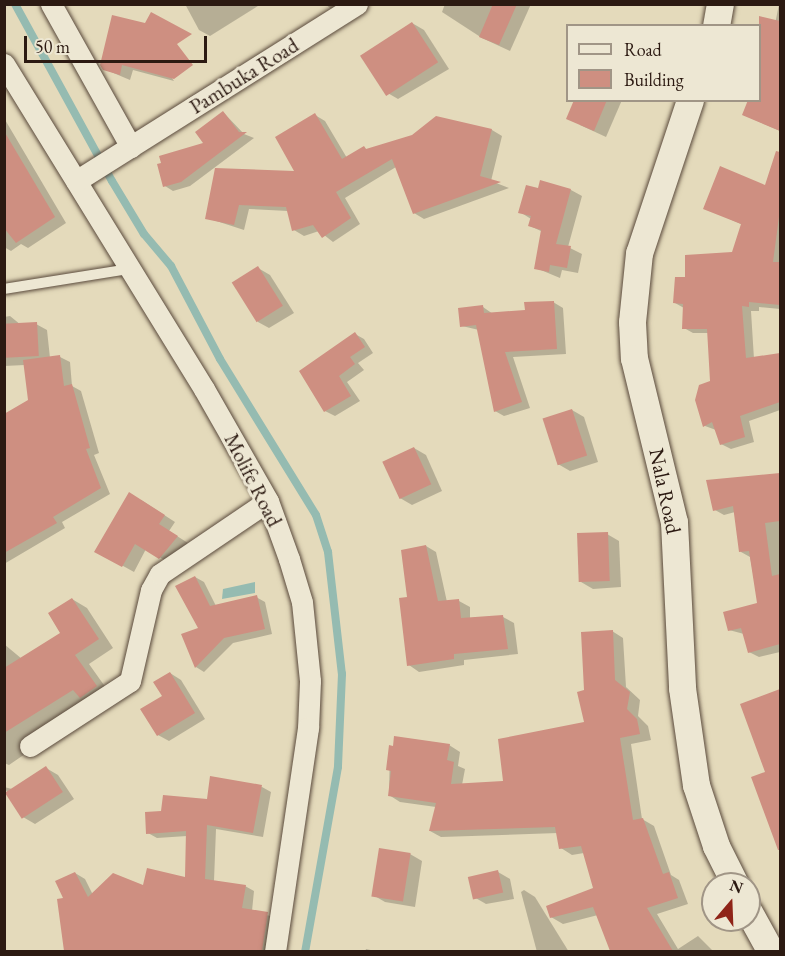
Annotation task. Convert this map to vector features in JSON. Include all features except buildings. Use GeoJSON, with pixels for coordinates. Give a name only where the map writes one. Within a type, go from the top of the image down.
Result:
{"type":"FeatureCollection","features":[{"type":"Feature","properties":{"kind":"street"},"geometry":{"type":"LineString","coordinates":[[51,4],[126,150]]}},
{"type":"Feature","properties":{"kind":"street","name":"Pambuka Road"},"geometry":{"type":"LineString","coordinates":[[80,178],[357,4]]}},
{"type":"Feature","properties":{"kind":"street"},"geometry":{"type":"LineString","coordinates":[[716,24],[720,4]]}},
{"type":"Feature","properties":{"kind":"street","name":"Molife Road"},"geometry":{"type":"LineString","coordinates":[[4,64],[80,178],[129,269],[268,501],[302,602],[310,681],[306,738],[275,951]]}},
{"type":"Feature","properties":{"kind":"street","name":"Nala Road"},"geometry":{"type":"LineString","coordinates":[[689,102],[654,198],[639,252],[632,322],[634,358],[674,522],[682,688],[696,785],[716,846],[729,872]]}},
{"type":"Feature","properties":{"kind":"street"},"geometry":{"type":"LineString","coordinates":[[30,746],[130,681],[151,590],[160,574],[268,501]]}},
{"type":"Feature","properties":{"kind":"street"},"geometry":{"type":"LineString","coordinates":[[760,932],[771,951]]}},
{"type":"Feature","properties":{"kind":"lane"},"geometry":{"type":"LineString","coordinates":[[4,289],[129,269]]}},
{"type":"Feature","properties":{"kind":"water"},"geometry":{"type":"Polygon","coordinates":[[[255,582],[255,593],[222,599],[223,589],[255,582]]]}},
{"type":"Feature","properties":{"kind":"waterway"},"geometry":{"type":"LineString","coordinates":[[15,4],[112,181],[144,234],[171,266],[220,359],[316,515],[328,552],[342,674],[338,767],[305,952]]}}]}
